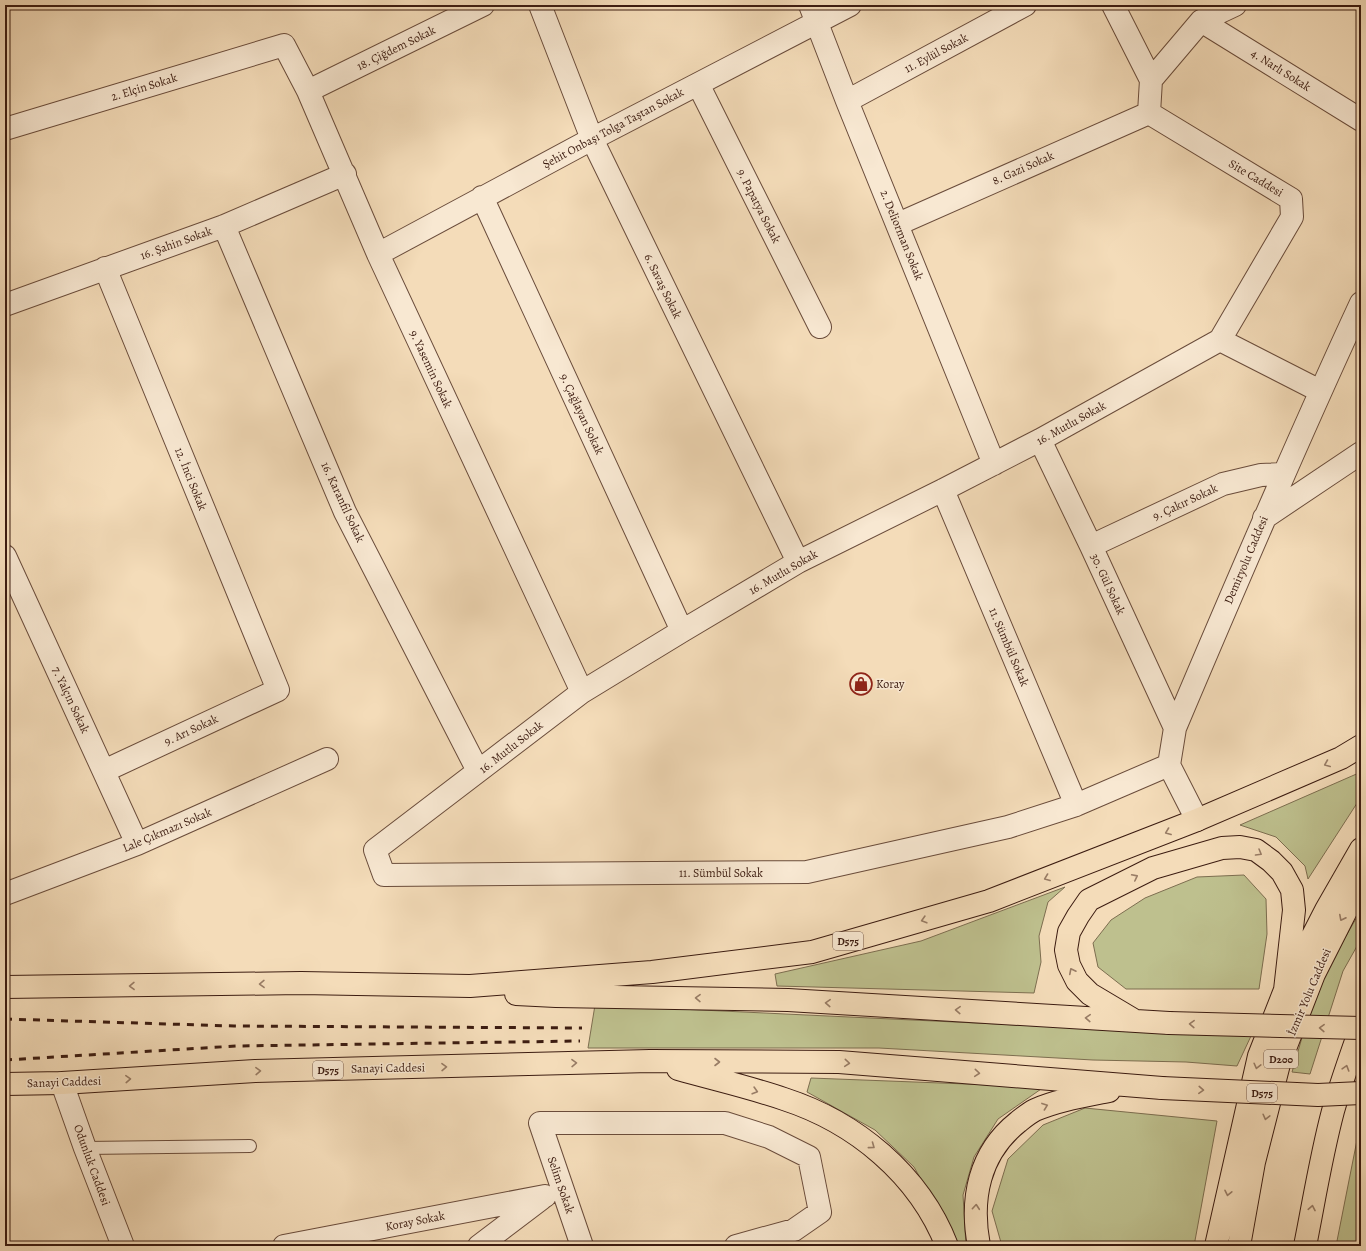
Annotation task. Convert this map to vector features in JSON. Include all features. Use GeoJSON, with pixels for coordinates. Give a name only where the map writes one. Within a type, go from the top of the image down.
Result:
{"type":"FeatureCollection","features":[{"type":"Feature","properties":{"kind":"highway","name":"D575"},"geometry":{"type":"LineString","coordinates":[[7,985],[301,983],[470,986],[652,972],[812,952],[989,901],[1197,820],[1341,758],[1361,746]]}},
{"type":"Feature","properties":{"kind":"highway"},"geometry":{"type":"LineString","coordinates":[[1134,1021],[1090,994],[1077,981],[1069,965],[1066,950],[1069,932],[1089,900],[1153,868],[1222,848],[1240,847],[1256,850],[1271,861],[1282,872],[1292,890],[1294,910],[1285,990]]}},
{"type":"Feature","properties":{"kind":"highway"},"geometry":{"type":"LineString","coordinates":[[1216,1246],[1259,1056],[1285,990],[1326,910],[1361,849]]}},
{"type":"Feature","properties":{"kind":"highway","name":"İzmir Yolu Caddesi"},"geometry":{"type":"LineString","coordinates":[[1239,1246],[1254,1162],[1279,1064],[1314,974],[1361,884]]}},
{"type":"Feature","properties":{"kind":"highway"},"geometry":{"type":"LineString","coordinates":[[301,983],[556,996],[788,1000],[1169,1023],[1361,1028],[1349,1060],[1333,1112],[1305,1246]]}},
{"type":"Feature","properties":{"kind":"highway","name":"D575"},"geometry":{"type":"LineString","coordinates":[[650,1061],[840,1062],[1162,1088],[1318,1095],[1361,1093]]}},
{"type":"Feature","properties":{"kind":"highway"},"geometry":{"type":"LineString","coordinates":[[650,1061],[784,1099],[816,1112],[850,1130],[875,1147],[897,1168],[918,1193],[932,1215],[947,1246]]}},
{"type":"Feature","properties":{"kind":"highway","name":"Sanayi Caddesi"},"geometry":{"type":"LineString","coordinates":[[5,1084],[62,1083],[255,1071],[650,1061]]}},
{"type":"Feature","properties":{"kind":"highway"},"geometry":{"type":"LineString","coordinates":[[979,1246],[975,1214],[978,1189],[984,1165],[997,1142],[1012,1127],[1034,1110],[1059,1101],[1134,1086]]}},
{"type":"Feature","properties":{"kind":"street","name":"18. Çiğdem Sokak"},"geometry":{"type":"LineString","coordinates":[[308,91],[483,5]]}},
{"type":"Feature","properties":{"kind":"street","name":"6. Savaş Sokak"},"geometry":{"type":"LineString","coordinates":[[540,5],[592,139],[798,562]]}},
{"type":"Feature","properties":{"kind":"street","name":"Şehit Onbaşı Tolga Taştan Sokak"},"geometry":{"type":"LineString","coordinates":[[378,254],[482,197],[698,84],[813,14],[850,5]]}},
{"type":"Feature","properties":{"kind":"street","name":"11. Eylül Sokak"},"geometry":{"type":"LineString","coordinates":[[847,100],[1026,5]]}},
{"type":"Feature","properties":{"kind":"street"},"geometry":{"type":"LineString","coordinates":[[1113,5],[1151,80],[1149,113]]}},
{"type":"Feature","properties":{"kind":"street"},"geometry":{"type":"LineString","coordinates":[[1151,80],[1201,21],[1235,5]]}},
{"type":"Feature","properties":{"kind":"street","name":"2. Deliorman Sokak"},"geometry":{"type":"LineString","coordinates":[[813,14],[994,464]]}},
{"type":"Feature","properties":{"kind":"street","name":"4. Narlı Sokak"},"geometry":{"type":"LineString","coordinates":[[1201,21],[1361,120]]}},
{"type":"Feature","properties":{"kind":"street","name":"9. Yasemin Sokak"},"geometry":{"type":"LineString","coordinates":[[284,45],[308,91],[345,174],[378,254],[582,692]]}},
{"type":"Feature","properties":{"kind":"street","name":"2. Elçin Sokak"},"geometry":{"type":"LineString","coordinates":[[5,129],[284,45]]}},
{"type":"Feature","properties":{"kind":"street","name":"9. Papatya Sokak"},"geometry":{"type":"LineString","coordinates":[[698,84],[820,328]]}},
{"type":"Feature","properties":{"kind":"street","name":"8. Gazi Sokak"},"geometry":{"type":"LineString","coordinates":[[898,224],[1149,113]]}},
{"type":"Feature","properties":{"kind":"street","name":"Site Caddesi"},"geometry":{"type":"LineString","coordinates":[[1149,113],[1291,199],[1292,217],[1220,340]]}},
{"type":"Feature","properties":{"kind":"street","name":"16. Şahin Sokak"},"geometry":{"type":"LineString","coordinates":[[5,305],[224,226],[345,174]]}},
{"type":"Feature","properties":{"kind":"street","name":"9. Çağlayan Sokak"},"geometry":{"type":"LineString","coordinates":[[482,197],[682,631]]}},
{"type":"Feature","properties":{"kind":"street","name":"16. Karanfil Sokak"},"geometry":{"type":"LineString","coordinates":[[224,226],[345,512],[478,772]]}},
{"type":"Feature","properties":{"kind":"street","name":"12. İnci Sokak"},"geometry":{"type":"LineString","coordinates":[[105,268],[278,690]]}},
{"type":"Feature","properties":{"kind":"street","name":"Demiryolu Caddesi"},"geometry":{"type":"LineString","coordinates":[[1169,765],[1175,728],[1264,518],[1361,303]]}},
{"type":"Feature","properties":{"kind":"street"},"geometry":{"type":"LineString","coordinates":[[1220,340],[1320,391]]}},
{"type":"Feature","properties":{"kind":"street","name":"16. Mutlu Sokak"},"geometry":{"type":"LineString","coordinates":[[375,850],[582,692],[682,631],[798,562],[1040,440],[1220,340]]}},
{"type":"Feature","properties":{"kind":"street","name":"30. Gül Sokak"},"geometry":{"type":"LineString","coordinates":[[1040,440],[1175,728]]}},
{"type":"Feature","properties":{"kind":"street"},"geometry":{"type":"LineString","coordinates":[[1264,518],[1361,453]]}},
{"type":"Feature","properties":{"kind":"street","name":"9. Çakır Sokak"},"geometry":{"type":"LineString","coordinates":[[1091,546],[1223,484],[1261,475],[1284,474]]}},
{"type":"Feature","properties":{"kind":"street","name":"11. Sümbül Sokak"},"geometry":{"type":"LineString","coordinates":[[943,490],[1076,805]]}},
{"type":"Feature","properties":{"kind":"street","name":"7. Yalçın Sokak"},"geometry":{"type":"LineString","coordinates":[[5,556],[137,844]]}},
{"type":"Feature","properties":{"kind":"street","name":"9. Arı Sokak"},"geometry":{"type":"LineString","coordinates":[[104,771],[278,690]]}},
{"type":"Feature","properties":{"kind":"street","name":"Lale Çıkmazı Sokak"},"geometry":{"type":"LineString","coordinates":[[5,894],[137,844],[327,759]]}},
{"type":"Feature","properties":{"kind":"street"},"geometry":{"type":"LineString","coordinates":[[1169,765],[1197,820]]}},
{"type":"Feature","properties":{"kind":"street","name":"11. Sümbül Sokak"},"geometry":{"type":"LineString","coordinates":[[375,850],[384,875],[807,872],[1008,827],[1076,805],[1169,765]]}},
{"type":"Feature","properties":{"kind":"street","name":"Odunluk Caddesi"},"geometry":{"type":"LineString","coordinates":[[62,1083],[122,1246]]}},
{"type":"Feature","properties":{"kind":"street","name":"Selim Sokak"},"geometry":{"type":"LineString","coordinates":[[582,1246],[540,1123],[725,1123],[769,1137],[809,1156],[820,1212],[797,1238]]}},
{"type":"Feature","properties":{"kind":"street","name":"Koray Sokak"},"geometry":{"type":"LineString","coordinates":[[284,1246],[545,1196],[479,1246]]}},
{"type":"Feature","properties":{"kind":"street"},"geometry":{"type":"LineString","coordinates":[[736,1246],[797,1238]]}},
{"type":"Feature","properties":{"kind":"lane"},"geometry":{"type":"LineString","coordinates":[[85,1148],[250,1146]]}},
{"type":"Feature","properties":{"kind":"green space"},"geometry":{"type":"Polygon","coordinates":[[[1361,772],[1361,797],[1308,879],[1305,866],[1276,837],[1240,825],[1361,772]]]}},
{"type":"Feature","properties":{"kind":"green space"},"geometry":{"type":"Polygon","coordinates":[[[1244,875],[1266,899],[1267,934],[1259,989],[1126,989],[1098,967],[1093,943],[1111,920],[1145,898],[1197,877],[1244,875]]]}},
{"type":"Feature","properties":{"kind":"green space"},"geometry":{"type":"Polygon","coordinates":[[[1065,887],[1048,902],[1039,936],[1041,962],[1034,993],[777,986],[775,974],[921,941],[1065,887]]]}},
{"type":"Feature","properties":{"kind":"green space"},"geometry":{"type":"Polygon","coordinates":[[[1361,910],[1361,939],[1343,971],[1310,1074],[1292,1072],[1317,986],[1361,910]]]}},
{"type":"Feature","properties":{"kind":"green space"},"geometry":{"type":"Polygon","coordinates":[[[595,1005],[1251,1036],[1237,1066],[1186,1062],[1093,1060],[879,1048],[588,1048],[595,1005]]]}},
{"type":"Feature","properties":{"kind":"green space"},"geometry":{"type":"Polygon","coordinates":[[[811,1078],[1044,1087],[998,1119],[974,1157],[963,1195],[966,1246],[959,1246],[914,1167],[875,1130],[807,1092],[811,1078]]]}},
{"type":"Feature","properties":{"kind":"green space"},"geometry":{"type":"Polygon","coordinates":[[[1085,1108],[1217,1121],[1194,1246],[1002,1246],[992,1211],[1008,1159],[1043,1125],[1085,1108]]]}},
{"type":"Feature","properties":{"kind":"green space"},"geometry":{"type":"Polygon","coordinates":[[[1361,1129],[1361,1246],[1336,1246],[1359,1130],[1361,1129]]]}},
{"type":"Feature","properties":{"kind":"railway"},"geometry":{"type":"LineString","coordinates":[[5,1019],[234,1026],[582,1028]]}},
{"type":"Feature","properties":{"kind":"railway"},"geometry":{"type":"LineString","coordinates":[[5,1060],[236,1046],[580,1041]]}},
{"type":"Feature","properties":{"kind":"place","name":"Koray"},"geometry":{"type":"Point","coordinates":[861,684]}}]}
